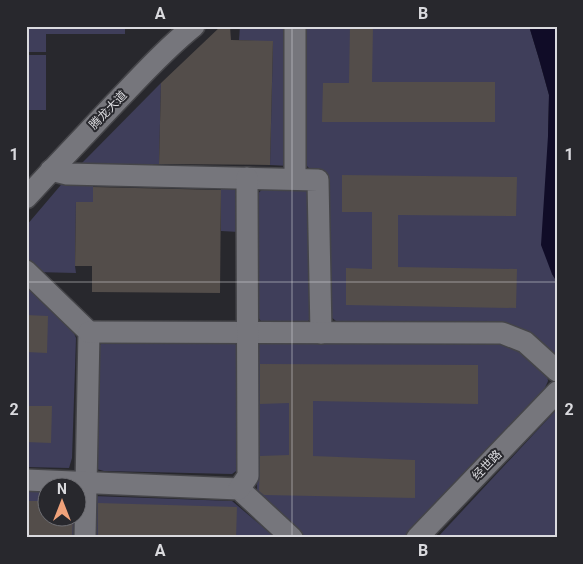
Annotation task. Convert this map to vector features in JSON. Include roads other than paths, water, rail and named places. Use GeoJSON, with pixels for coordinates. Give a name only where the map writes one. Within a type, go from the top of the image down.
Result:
{"type":"FeatureCollection","features":[{"type":"Feature","properties":{"kind":"street","name":"腾龙大道"},"geometry":{"type":"LineString","coordinates":[[26,198],[179,38],[194,26]]}},
{"type":"Feature","properties":{"kind":"street"},"geometry":{"type":"LineString","coordinates":[[295,26],[295,180]]}},
{"type":"Feature","properties":{"kind":"street"},"geometry":{"type":"LineString","coordinates":[[51,170],[67,174],[318,180],[321,333]]}},
{"type":"Feature","properties":{"kind":"street"},"geometry":{"type":"LineString","coordinates":[[239,489],[248,476],[247,178]]}},
{"type":"Feature","properties":{"kind":"street"},"geometry":{"type":"LineString","coordinates":[[26,271],[89,332],[502,333],[524,342],[557,371]]}},
{"type":"Feature","properties":{"kind":"street"},"geometry":{"type":"LineString","coordinates":[[86,476],[89,332]]}},
{"type":"Feature","properties":{"kind":"street","name":"经世路"},"geometry":{"type":"LineString","coordinates":[[417,538],[557,392]]}},
{"type":"Feature","properties":{"kind":"street"},"geometry":{"type":"LineString","coordinates":[[88,482],[239,489],[292,538]]}}]}
